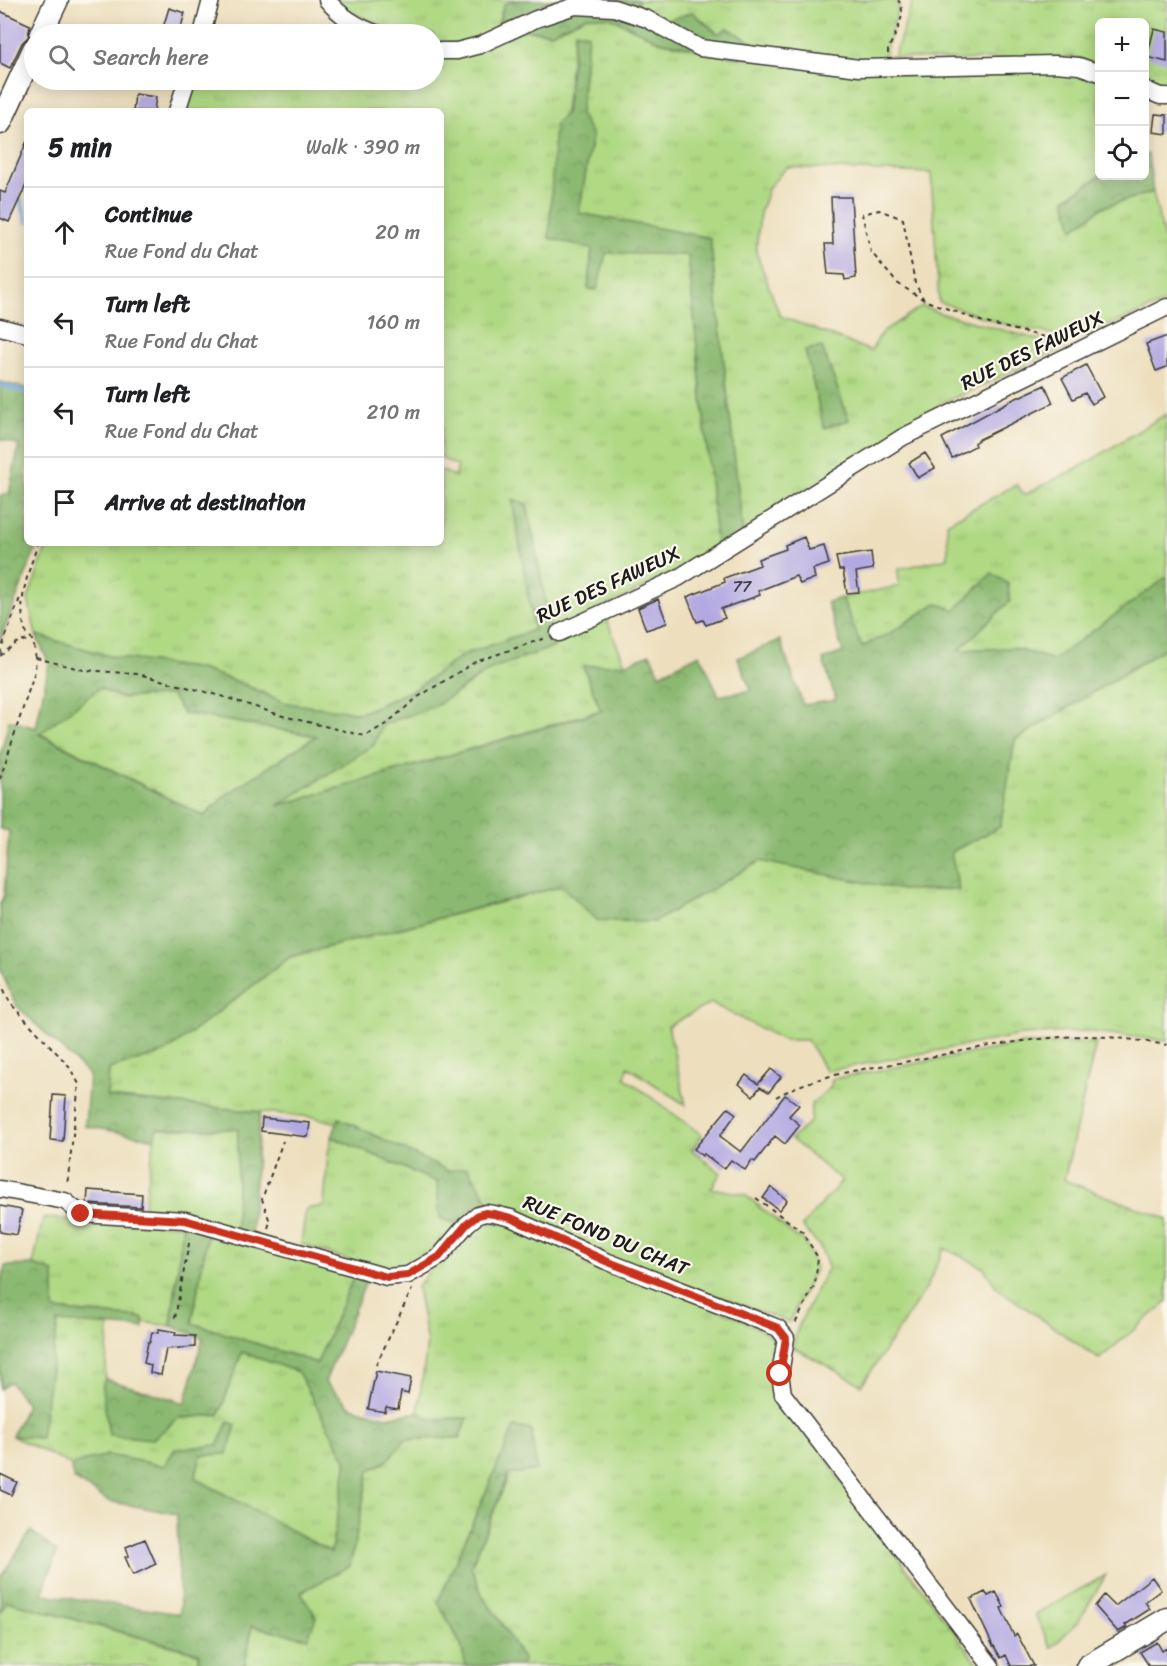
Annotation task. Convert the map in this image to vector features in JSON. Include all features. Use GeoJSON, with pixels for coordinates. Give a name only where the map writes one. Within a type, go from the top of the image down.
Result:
{"type":"FeatureCollection","features":[{"type":"Feature","properties":{"kind":"street"},"geometry":{"type":"LineString","coordinates":[[46,24],[57,0]]}},
{"type":"Feature","properties":{"kind":"street"},"geometry":{"type":"LineString","coordinates":[[205,24],[212,0]]}},
{"type":"Feature","properties":{"kind":"street"},"geometry":{"type":"LineString","coordinates":[[327,0],[336,11],[357,24]]}},
{"type":"Feature","properties":{"kind":"street"},"geometry":{"type":"LineString","coordinates":[[444,51],[457,51],[480,45],[536,19],[575,6],[614,8],[647,19],[700,48],[859,68],[1055,64],[1079,66],[1097,72]]}},
{"type":"Feature","properties":{"kind":"street"},"geometry":{"type":"LineString","coordinates":[[0,123],[24,71]]}},
{"type":"Feature","properties":{"kind":"street"},"geometry":{"type":"LineString","coordinates":[[178,108],[184,90]]}},
{"type":"Feature","properties":{"kind":"street"},"geometry":{"type":"LineString","coordinates":[[1149,92],[1167,96]]}},
{"type":"Feature","properties":{"kind":"street","name":"RUE DES FAWEUX"},"geometry":{"type":"LineString","coordinates":[[559,633],[678,578],[903,437],[1167,307]]}},
{"type":"Feature","properties":{"kind":"street"},"geometry":{"type":"LineString","coordinates":[[0,327],[24,333]]}},
{"type":"Feature","properties":{"kind":"street","name":"RUE FOND DU CHAT"},"geometry":{"type":"LineString","coordinates":[[0,1189],[65,1201],[81,1214],[185,1220],[387,1277],[408,1275],[439,1257],[467,1224],[478,1215],[494,1214],[511,1218],[606,1261],[763,1321],[778,1328],[786,1338]]}},
{"type":"Feature","properties":{"kind":"street"},"geometry":{"type":"LineString","coordinates":[[786,1338],[780,1374],[783,1394],[991,1666]]}},
{"type":"Feature","properties":{"kind":"street"},"geometry":{"type":"LineString","coordinates":[[1088,1666],[1167,1619]]}},
{"type":"Feature","properties":{"kind":"path"},"geometry":{"type":"LineString","coordinates":[[897,67],[889,62],[888,50],[903,14],[898,0]]}},
{"type":"Feature","properties":{"kind":"path"},"geometry":{"type":"LineString","coordinates":[[924,300],[915,283],[903,219],[879,210],[862,214],[871,252],[897,283],[924,300],[986,323],[1085,347]]}},
{"type":"Feature","properties":{"kind":"path"},"geometry":{"type":"LineString","coordinates":[[0,655],[37,546]]}},
{"type":"Feature","properties":{"kind":"path"},"geometry":{"type":"LineString","coordinates":[[0,779],[36,658],[32,640],[25,630],[22,616],[23,591]]}},
{"type":"Feature","properties":{"kind":"path","name":"RUE DES FAWEUX"},"geometry":{"type":"LineString","coordinates":[[36,658],[84,670],[138,675],[283,716],[365,736],[386,724],[418,697],[475,662],[559,633]]}},
{"type":"Feature","properties":{"kind":"path"},"geometry":{"type":"LineString","coordinates":[[0,655],[19,641],[32,640]]}},
{"type":"Feature","properties":{"kind":"path"},"geometry":{"type":"LineString","coordinates":[[0,981],[10,1003],[68,1065],[79,1084],[65,1201]]}},
{"type":"Feature","properties":{"kind":"path"},"geometry":{"type":"LineString","coordinates":[[776,1096],[789,1089],[846,1072],[1041,1039],[1086,1036],[1167,1045]]}},
{"type":"Feature","properties":{"kind":"path"},"geometry":{"type":"LineString","coordinates":[[265,1243],[270,1222],[262,1199],[283,1141]]}},
{"type":"Feature","properties":{"kind":"path"},"geometry":{"type":"LineString","coordinates":[[756,1198],[802,1231],[819,1258],[815,1284],[786,1338]]}},
{"type":"Feature","properties":{"kind":"path"},"geometry":{"type":"LineString","coordinates":[[175,1318],[193,1222]]}},
{"type":"Feature","properties":{"kind":"path"},"geometry":{"type":"LineString","coordinates":[[376,1365],[422,1267]]}},
{"type":"Feature","properties":{"kind":"green space"},"geometry":{"type":"Polygon","coordinates":[[[334,0],[520,0],[504,4],[498,24],[512,27],[480,41],[444,44],[444,24],[378,24],[340,7],[334,0]]]}},
{"type":"Feature","properties":{"kind":"green space"},"geometry":{"type":"Polygon","coordinates":[[[520,0],[638,0],[638,9],[665,21],[692,12],[718,34],[727,28],[758,46],[738,58],[659,41],[610,17],[587,16],[551,33],[498,25],[504,4],[520,0]]]}},
{"type":"Feature","properties":{"kind":"green space"},"geometry":{"type":"Polygon","coordinates":[[[638,0],[894,0],[899,7],[883,58],[870,64],[758,46],[728,28],[719,34],[692,12],[665,22],[637,9],[638,0]]]}},
{"type":"Feature","properties":{"kind":"green space"},"geometry":{"type":"Polygon","coordinates":[[[913,0],[1167,0],[1167,87],[1149,83],[1149,18],[1095,18],[1095,65],[1074,57],[950,60],[894,57],[913,0]]]}},
{"type":"Feature","properties":{"kind":"green space"},"geometry":{"type":"Polygon","coordinates":[[[587,16],[610,17],[659,41],[737,58],[1073,71],[1095,79],[1095,179],[1065,199],[1073,228],[1103,207],[1153,192],[1167,251],[1167,302],[1076,339],[1003,324],[939,302],[931,173],[787,167],[769,187],[760,213],[756,252],[780,316],[871,351],[882,332],[922,306],[1065,347],[941,404],[858,461],[743,534],[710,238],[579,213],[592,136],[580,114],[588,34],[575,31],[549,238],[592,249],[588,289],[596,290],[606,252],[688,255],[717,551],[602,608],[625,664],[583,667],[601,710],[274,807],[373,745],[382,725],[437,705],[493,668],[554,647],[513,500],[534,630],[463,655],[415,689],[361,713],[286,703],[238,682],[200,669],[109,656],[36,635],[28,599],[47,546],[444,546],[444,472],[455,477],[458,466],[444,459],[444,108],[184,108],[190,90],[444,90],[444,53],[524,30],[551,33],[587,16]],[[822,347],[805,351],[825,428],[849,420],[822,347]]]}},
{"type":"Feature","properties":{"kind":"green space"},"geometry":{"type":"Polygon","coordinates":[[[575,31],[588,34],[580,114],[592,135],[579,213],[710,238],[743,534],[717,551],[688,255],[606,253],[597,290],[588,289],[592,249],[549,238],[555,124],[566,113],[575,31]]]}},
{"type":"Feature","properties":{"kind":"green space"},"geometry":{"type":"Polygon","coordinates":[[[1149,162],[1153,192],[1103,207],[1073,229],[1065,199],[1095,179],[1149,180],[1149,162]]]}},
{"type":"Feature","properties":{"kind":"green space"},"geometry":{"type":"Polygon","coordinates":[[[822,347],[849,420],[824,428],[805,350],[822,347]]]}},
{"type":"Feature","properties":{"kind":"green space"},"geometry":{"type":"Polygon","coordinates":[[[0,382],[24,387],[24,546],[37,546],[0,641],[0,495],[9,494],[19,445],[0,439],[0,382]]]}},
{"type":"Feature","properties":{"kind":"green space"},"geometry":{"type":"Polygon","coordinates":[[[1166,414],[1167,577],[1053,660],[1014,648],[958,650],[1010,601],[955,610],[890,633],[862,647],[842,598],[899,586],[898,569],[948,558],[947,523],[1017,484],[1024,495],[1085,464],[1166,414]]]}},
{"type":"Feature","properties":{"kind":"green space"},"geometry":{"type":"Polygon","coordinates":[[[512,499],[527,504],[554,647],[493,668],[437,705],[382,725],[374,745],[277,806],[601,711],[583,666],[625,664],[650,654],[660,674],[700,654],[719,696],[751,690],[738,658],[780,640],[803,705],[836,700],[823,660],[843,652],[827,602],[842,598],[862,647],[890,633],[936,603],[955,610],[992,573],[1008,584],[1010,601],[959,650],[1014,648],[1053,660],[1167,577],[1167,647],[1015,740],[1000,827],[951,852],[959,890],[902,890],[760,861],[654,922],[597,920],[562,886],[290,957],[166,1052],[109,1069],[107,1097],[260,1112],[251,1235],[236,1231],[238,1129],[157,1129],[154,1139],[85,1126],[89,1075],[16,1005],[0,969],[0,904],[4,895],[9,831],[0,829],[0,757],[9,720],[36,728],[49,664],[36,635],[109,656],[200,669],[238,682],[286,703],[361,713],[415,689],[463,655],[534,630],[512,499]],[[100,688],[39,734],[204,816],[223,797],[316,736],[183,713],[171,695],[120,698],[100,688]]]}},
{"type":"Feature","properties":{"kind":"green space"},"geometry":{"type":"Polygon","coordinates":[[[1167,647],[1167,1041],[1085,1031],[1022,1035],[826,1071],[807,1040],[783,1040],[711,1003],[668,1026],[686,1105],[628,1067],[625,1078],[702,1135],[692,1150],[721,1173],[711,1188],[744,1194],[794,1235],[804,1240],[816,1267],[789,1322],[611,1258],[488,1200],[467,1167],[448,1172],[339,1119],[337,1123],[313,1117],[107,1097],[109,1069],[166,1052],[290,957],[563,886],[597,920],[653,922],[760,861],[902,890],[958,890],[951,852],[1000,826],[1015,740],[1167,647]]]}},
{"type":"Feature","properties":{"kind":"green space"},"geometry":{"type":"Polygon","coordinates":[[[100,687],[120,698],[171,695],[183,713],[317,736],[223,797],[204,816],[39,733],[100,687]]]}},
{"type":"Feature","properties":{"kind":"green space"},"geometry":{"type":"Polygon","coordinates":[[[1096,1043],[1064,1180],[1167,1219],[1167,1302],[1099,1359],[997,1288],[984,1268],[944,1248],[927,1287],[862,1385],[793,1347],[798,1327],[828,1267],[821,1248],[802,1226],[842,1181],[791,1139],[811,1121],[811,1104],[831,1087],[832,1079],[1023,1044],[1096,1043]]]}},
{"type":"Feature","properties":{"kind":"green space"},"geometry":{"type":"Polygon","coordinates":[[[339,1118],[448,1171],[467,1167],[488,1200],[474,1209],[459,1225],[440,1218],[437,1182],[332,1137],[339,1118]]]}},
{"type":"Feature","properties":{"kind":"green space"},"geometry":{"type":"Polygon","coordinates":[[[156,1129],[239,1129],[236,1231],[143,1212],[156,1129]]]}},
{"type":"Feature","properties":{"kind":"green space"},"geometry":{"type":"Polygon","coordinates":[[[332,1137],[437,1182],[440,1218],[459,1225],[422,1259],[404,1269],[367,1266],[301,1244],[306,1209],[324,1206],[328,1153],[332,1137]]]}},
{"type":"Feature","properties":{"kind":"green space"},"geometry":{"type":"Polygon","coordinates":[[[43,1218],[183,1225],[171,1326],[143,1322],[143,1318],[54,1310],[54,1272],[33,1265],[43,1218]]]}},
{"type":"Feature","properties":{"kind":"green space"},"geometry":{"type":"Polygon","coordinates":[[[482,1222],[505,1223],[740,1318],[776,1339],[778,1353],[775,1378],[845,1487],[980,1666],[518,1666],[523,1661],[483,1597],[471,1567],[509,1475],[531,1430],[438,1602],[461,1645],[466,1666],[245,1666],[252,1626],[308,1638],[301,1592],[350,1566],[369,1471],[387,1461],[406,1439],[459,1438],[468,1418],[430,1419],[418,1412],[427,1343],[417,1287],[435,1264],[482,1222]]]}},
{"type":"Feature","properties":{"kind":"green space"},"geometry":{"type":"Polygon","coordinates":[[[183,1225],[208,1230],[192,1323],[317,1363],[356,1271],[369,1274],[325,1382],[351,1407],[386,1417],[418,1412],[430,1419],[468,1418],[459,1438],[406,1439],[387,1461],[369,1471],[350,1566],[301,1592],[316,1617],[308,1638],[252,1626],[245,1666],[197,1666],[200,1653],[7,1601],[0,1612],[0,1578],[31,1531],[57,1552],[42,1594],[180,1614],[177,1514],[108,1501],[74,1479],[71,1465],[108,1455],[164,1466],[175,1449],[218,1445],[228,1421],[236,1425],[227,1454],[201,1455],[195,1478],[331,1552],[347,1462],[298,1372],[242,1352],[219,1415],[178,1418],[153,1439],[109,1435],[102,1388],[105,1379],[185,1403],[203,1338],[171,1326],[183,1225]]]}},
{"type":"Feature","properties":{"kind":"green space"},"geometry":{"type":"Polygon","coordinates":[[[208,1230],[356,1271],[317,1363],[192,1323],[208,1230]]]}},
{"type":"Feature","properties":{"kind":"green space"},"geometry":{"type":"Polygon","coordinates":[[[33,1265],[54,1272],[54,1310],[143,1318],[144,1328],[58,1322],[41,1438],[12,1436],[27,1404],[10,1382],[0,1389],[0,1291],[5,1266],[33,1265]]]}},
{"type":"Feature","properties":{"kind":"green space"},"geometry":{"type":"Polygon","coordinates":[[[58,1321],[109,1325],[105,1379],[102,1388],[153,1439],[178,1418],[219,1415],[242,1352],[298,1372],[347,1462],[331,1553],[195,1478],[201,1455],[227,1454],[228,1422],[218,1445],[175,1449],[164,1466],[108,1455],[71,1465],[12,1436],[41,1437],[58,1321]]]}},
{"type":"Feature","properties":{"kind":"green space"},"geometry":{"type":"Polygon","coordinates":[[[514,1427],[531,1430],[537,1470],[508,1475],[471,1567],[483,1597],[524,1661],[518,1666],[466,1666],[461,1645],[438,1602],[514,1427]]]}},
{"type":"Feature","properties":{"kind":"green space"},"geometry":{"type":"Polygon","coordinates":[[[1106,1575],[1078,1622],[1051,1648],[1035,1614],[1106,1575]]]}},
{"type":"Feature","properties":{"kind":"green space"},"geometry":{"type":"Polygon","coordinates":[[[6,1601],[200,1654],[197,1666],[0,1666],[0,1612],[6,1601]]]}},
{"type":"Feature","properties":{"kind":"building"},"geometry":{"type":"Polygon","coordinates":[[[169,8],[185,13],[182,24],[164,24],[169,8]]]}},
{"type":"Feature","properties":{"kind":"building"},"geometry":{"type":"Polygon","coordinates":[[[0,11],[28,24],[24,24],[24,41],[10,68],[0,63],[0,11]]]}},
{"type":"Feature","properties":{"kind":"building"},"geometry":{"type":"Polygon","coordinates":[[[1154,29],[1167,32],[1167,62],[1149,58],[1154,29]]]}},
{"type":"Feature","properties":{"kind":"building"},"geometry":{"type":"Polygon","coordinates":[[[135,94],[156,97],[154,108],[133,108],[135,94]]]}},
{"type":"Feature","properties":{"kind":"building"},"geometry":{"type":"Polygon","coordinates":[[[1155,114],[1167,115],[1167,134],[1153,132],[1155,114]]]}},
{"type":"Feature","properties":{"kind":"building"},"geometry":{"type":"Polygon","coordinates":[[[24,148],[24,190],[9,222],[0,218],[0,191],[5,193],[24,148]]]}},
{"type":"Feature","properties":{"kind":"building"},"geometry":{"type":"Polygon","coordinates":[[[831,197],[851,197],[856,278],[845,280],[844,275],[828,274],[825,244],[833,244],[831,197]]]}},
{"type":"Feature","properties":{"kind":"building"},"geometry":{"type":"Polygon","coordinates":[[[1167,336],[1167,367],[1156,371],[1146,344],[1167,336]]]}},
{"type":"Feature","properties":{"kind":"building"},"geometry":{"type":"Polygon","coordinates":[[[1086,365],[1103,397],[1092,404],[1085,393],[1073,399],[1062,378],[1086,365]]]}},
{"type":"Feature","properties":{"kind":"building"},"geometry":{"type":"Polygon","coordinates":[[[1045,385],[1053,403],[978,440],[974,443],[975,446],[952,458],[942,438],[1045,385]]]}},
{"type":"Feature","properties":{"kind":"building"},"geometry":{"type":"Polygon","coordinates":[[[925,453],[935,468],[918,478],[909,463],[925,453]]]}},
{"type":"Feature","properties":{"kind":"building"},"geometry":{"type":"Polygon","coordinates":[[[804,537],[809,550],[824,546],[829,564],[813,569],[815,578],[800,584],[796,576],[758,591],[760,595],[721,609],[725,618],[706,625],[703,620],[697,622],[687,597],[725,582],[724,578],[760,565],[758,559],[786,549],[785,545],[804,537]]]}},
{"type":"Feature","properties":{"kind":"building"},"geometry":{"type":"Polygon","coordinates":[[[871,552],[873,569],[856,572],[859,592],[847,593],[843,570],[839,570],[836,557],[871,552]]]}},
{"type":"Feature","properties":{"kind":"building"},"geometry":{"type":"Polygon","coordinates":[[[658,599],[667,623],[646,630],[638,608],[658,599]]]}},
{"type":"Feature","properties":{"kind":"building"},"geometry":{"type":"Polygon","coordinates":[[[771,1069],[781,1077],[769,1092],[760,1087],[753,1096],[739,1084],[746,1075],[758,1084],[771,1069]]]}},
{"type":"Feature","properties":{"kind":"building"},"geometry":{"type":"Polygon","coordinates":[[[53,1095],[66,1096],[63,1141],[50,1140],[53,1095]]]}},
{"type":"Feature","properties":{"kind":"building"},"geometry":{"type":"Polygon","coordinates":[[[785,1095],[799,1105],[789,1116],[800,1125],[785,1144],[775,1136],[755,1162],[752,1160],[745,1170],[731,1160],[724,1169],[694,1149],[728,1108],[736,1114],[720,1136],[741,1152],[785,1095]]]}},
{"type":"Feature","properties":{"kind":"building"},"geometry":{"type":"Polygon","coordinates":[[[262,1118],[310,1123],[308,1137],[261,1131],[262,1118]]]}},
{"type":"Feature","properties":{"kind":"building"},"geometry":{"type":"Polygon","coordinates":[[[771,1187],[787,1200],[779,1210],[763,1198],[771,1187]]]}},
{"type":"Feature","properties":{"kind":"building"},"geometry":{"type":"Polygon","coordinates":[[[88,1190],[142,1194],[141,1207],[87,1204],[88,1190]]]}},
{"type":"Feature","properties":{"kind":"building"},"geometry":{"type":"Polygon","coordinates":[[[0,1206],[22,1210],[17,1235],[0,1232],[0,1206]]]}},
{"type":"Feature","properties":{"kind":"building"},"geometry":{"type":"Polygon","coordinates":[[[159,1329],[176,1332],[175,1335],[195,1336],[195,1347],[166,1349],[161,1375],[150,1373],[151,1365],[144,1363],[152,1332],[158,1333],[159,1329]]]}},
{"type":"Feature","properties":{"kind":"building"},"geometry":{"type":"Polygon","coordinates":[[[376,1371],[411,1378],[408,1394],[401,1392],[398,1409],[386,1407],[385,1412],[368,1409],[376,1371]]]}},
{"type":"Feature","properties":{"kind":"building"},"geometry":{"type":"Polygon","coordinates":[[[0,1474],[17,1482],[11,1495],[0,1490],[0,1474]]]}},
{"type":"Feature","properties":{"kind":"building"},"geometry":{"type":"Polygon","coordinates":[[[145,1539],[156,1564],[133,1575],[125,1557],[129,1556],[126,1547],[145,1539]]]}},
{"type":"Feature","properties":{"kind":"building"},"geometry":{"type":"Polygon","coordinates":[[[1152,1577],[1161,1590],[1145,1602],[1150,1609],[1118,1632],[1095,1606],[1104,1595],[1115,1606],[1152,1577]]]}},
{"type":"Feature","properties":{"kind":"building"},"geometry":{"type":"Polygon","coordinates":[[[985,1592],[988,1596],[996,1592],[1014,1636],[1017,1634],[1034,1666],[1011,1666],[1006,1655],[1001,1658],[993,1646],[971,1599],[985,1592]]]}},
{"type":"Feature","properties":{"kind":"building"},"geometry":{"type":"Polygon","coordinates":[[[1157,1642],[1162,1651],[1167,1648],[1167,1666],[1149,1666],[1140,1652],[1157,1642]]]}},
{"type":"Feature","properties":{"kind":"waterway"},"geometry":{"type":"LineString","coordinates":[[17,196],[24,212]]}},
{"type":"Feature","properties":{"kind":"waterway"},"geometry":{"type":"LineString","coordinates":[[0,385],[24,391]]}},
{"type":"Feature","properties":{"kind":"route"},"geometry":{"type":"LineString","coordinates":[[81,1214],[185,1220],[387,1277],[408,1275],[439,1257],[467,1224],[478,1215],[494,1214],[511,1218],[606,1261],[778,1328],[786,1338],[780,1374]]}}]}
